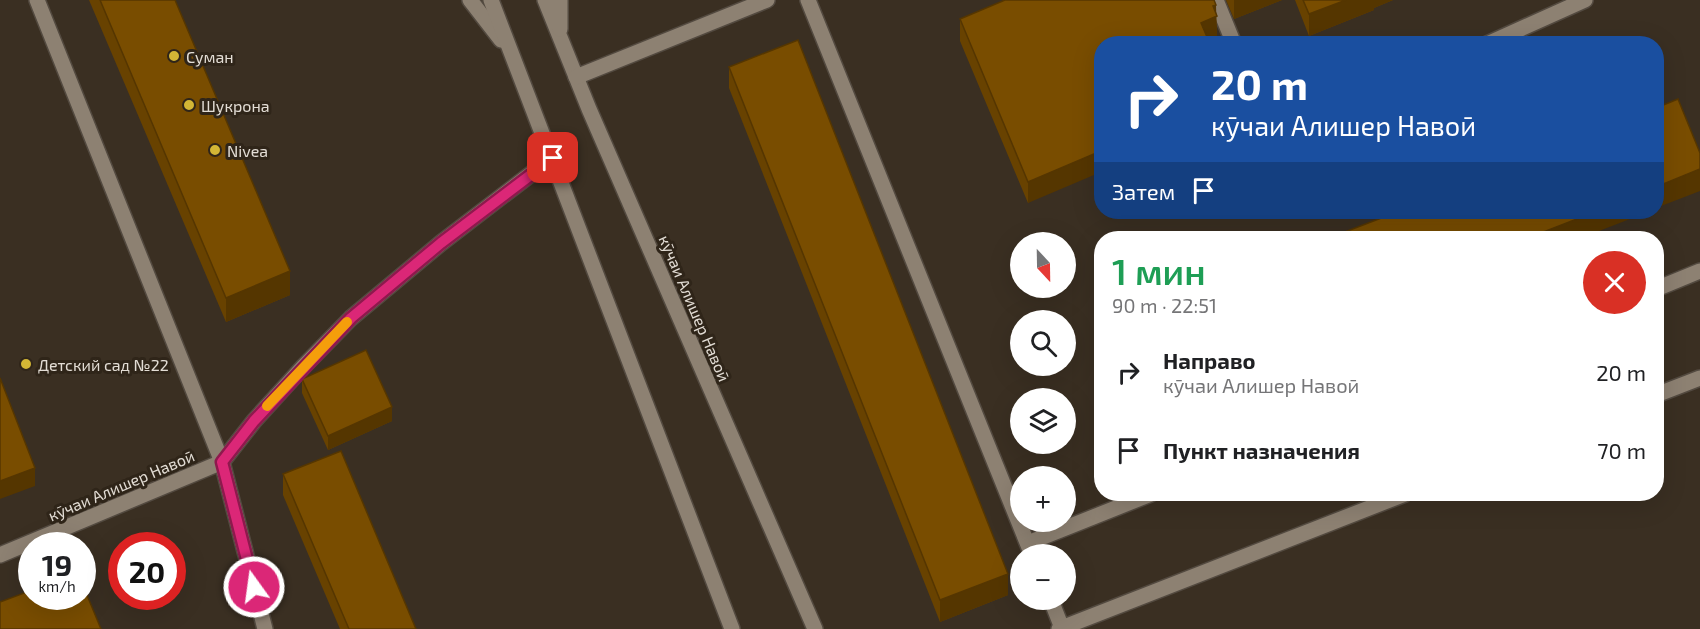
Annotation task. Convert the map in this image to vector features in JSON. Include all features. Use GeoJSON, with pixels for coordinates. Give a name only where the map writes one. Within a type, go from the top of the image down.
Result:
{"type":"FeatureCollection","features":[{"type":"Feature","properties":{"kind":"street"},"geometry":{"type":"LineString","coordinates":[[37,0],[222,462],[265,629]]}},
{"type":"Feature","properties":{"kind":"street"},"geometry":{"type":"LineString","coordinates":[[470,0],[513,55]]}},
{"type":"Feature","properties":{"kind":"street"},"geometry":{"type":"LineString","coordinates":[[491,0],[732,629]]}},
{"type":"Feature","properties":{"kind":"street","name":"кӯчаи Алишер Навоӣ"},"geometry":{"type":"LineString","coordinates":[[545,0],[576,77],[815,629]]}},
{"type":"Feature","properties":{"kind":"street"},"geometry":{"type":"LineString","coordinates":[[560,0],[560,35]]}},
{"type":"Feature","properties":{"kind":"street"},"geometry":{"type":"LineString","coordinates":[[576,77],[767,0]]}},
{"type":"Feature","properties":{"kind":"street"},"geometry":{"type":"LineString","coordinates":[[808,0],[1028,544]]}},
{"type":"Feature","properties":{"kind":"street"},"geometry":{"type":"LineString","coordinates":[[1216,0],[1231,36]]}},
{"type":"Feature","properties":{"kind":"street"},"geometry":{"type":"LineString","coordinates":[[1505,36],[1585,0]]}},
{"type":"Feature","properties":{"kind":"street","name":"кӯчаи Алишер Навоӣ"},"geometry":{"type":"LineString","coordinates":[[0,555],[222,462],[254,421],[351,318],[441,243],[553,158]]}},
{"type":"Feature","properties":{"kind":"street"},"geometry":{"type":"LineString","coordinates":[[1664,286],[1700,271]]}},
{"type":"Feature","properties":{"kind":"street"},"geometry":{"type":"LineString","coordinates":[[1664,392],[1700,378]]}},
{"type":"Feature","properties":{"kind":"street"},"geometry":{"type":"LineString","coordinates":[[1041,544],[1136,501]]}},
{"type":"Feature","properties":{"kind":"street"},"geometry":{"type":"LineString","coordinates":[[1054,610],[1060,628],[1387,501]]}},
{"type":"Feature","properties":{"kind":"building"},"geometry":{"type":"Polygon","coordinates":[[[100,0],[175,0],[290,271],[226,298],[100,0]]]}},
{"type":"Feature","properties":{"kind":"building"},"geometry":{"type":"Polygon","coordinates":[[[1005,0],[1214,0],[1216,5],[1213,6],[1217,16],[1201,23],[1207,36],[1094,36],[1094,154],[1028,182],[960,19],[1005,0]]]}},
{"type":"Feature","properties":{"kind":"building"},"geometry":{"type":"Polygon","coordinates":[[[1303,0],[1346,0],[1309,14],[1303,0]]]}},
{"type":"Feature","properties":{"kind":"building"},"geometry":{"type":"Polygon","coordinates":[[[798,40],[1008,574],[940,600],[729,67],[798,40]]]}},
{"type":"Feature","properties":{"kind":"building"},"geometry":{"type":"Polygon","coordinates":[[[1678,99],[1700,153],[1700,169],[1664,184],[1664,105],[1678,99]]]}},
{"type":"Feature","properties":{"kind":"building"},"geometry":{"type":"Polygon","coordinates":[[[1379,219],[1577,219],[1546,231],[1347,231],[1379,219]]]}},
{"type":"Feature","properties":{"kind":"building"},"geometry":{"type":"Polygon","coordinates":[[[366,350],[392,407],[328,436],[302,379],[366,350]]]}},
{"type":"Feature","properties":{"kind":"building"},"geometry":{"type":"Polygon","coordinates":[[[0,378],[35,468],[0,481],[0,378]]]}},
{"type":"Feature","properties":{"kind":"building"},"geometry":{"type":"Polygon","coordinates":[[[341,451],[416,629],[349,629],[283,474],[341,451]]]}},
{"type":"Feature","properties":{"kind":"building"},"geometry":{"type":"Polygon","coordinates":[[[18,595],[18,610],[93,610],[101,629],[0,629],[0,602],[18,595]]]}},
{"type":"Feature","properties":{"kind":"slow traffic"},"geometry":{"type":"LineString","coordinates":[[267,406],[347,322]]}},
{"type":"Feature","properties":{"kind":"place","name":"Суман"},"geometry":{"type":"Point","coordinates":[174,56]}},
{"type":"Feature","properties":{"kind":"place","name":"Шукрона"},"geometry":{"type":"Point","coordinates":[189,105]}},
{"type":"Feature","properties":{"kind":"place","name":"Nivea"},"geometry":{"type":"Point","coordinates":[215,150]}},
{"type":"Feature","properties":{"kind":"place","name":"Детский сад №22"},"geometry":{"type":"Point","coordinates":[26,364]}},
{"type":"Feature","properties":{"kind":"route"},"geometry":{"type":"LineString","coordinates":[[254,587],[222,462],[254,421],[351,318],[441,243],[553,158]]}}]}
